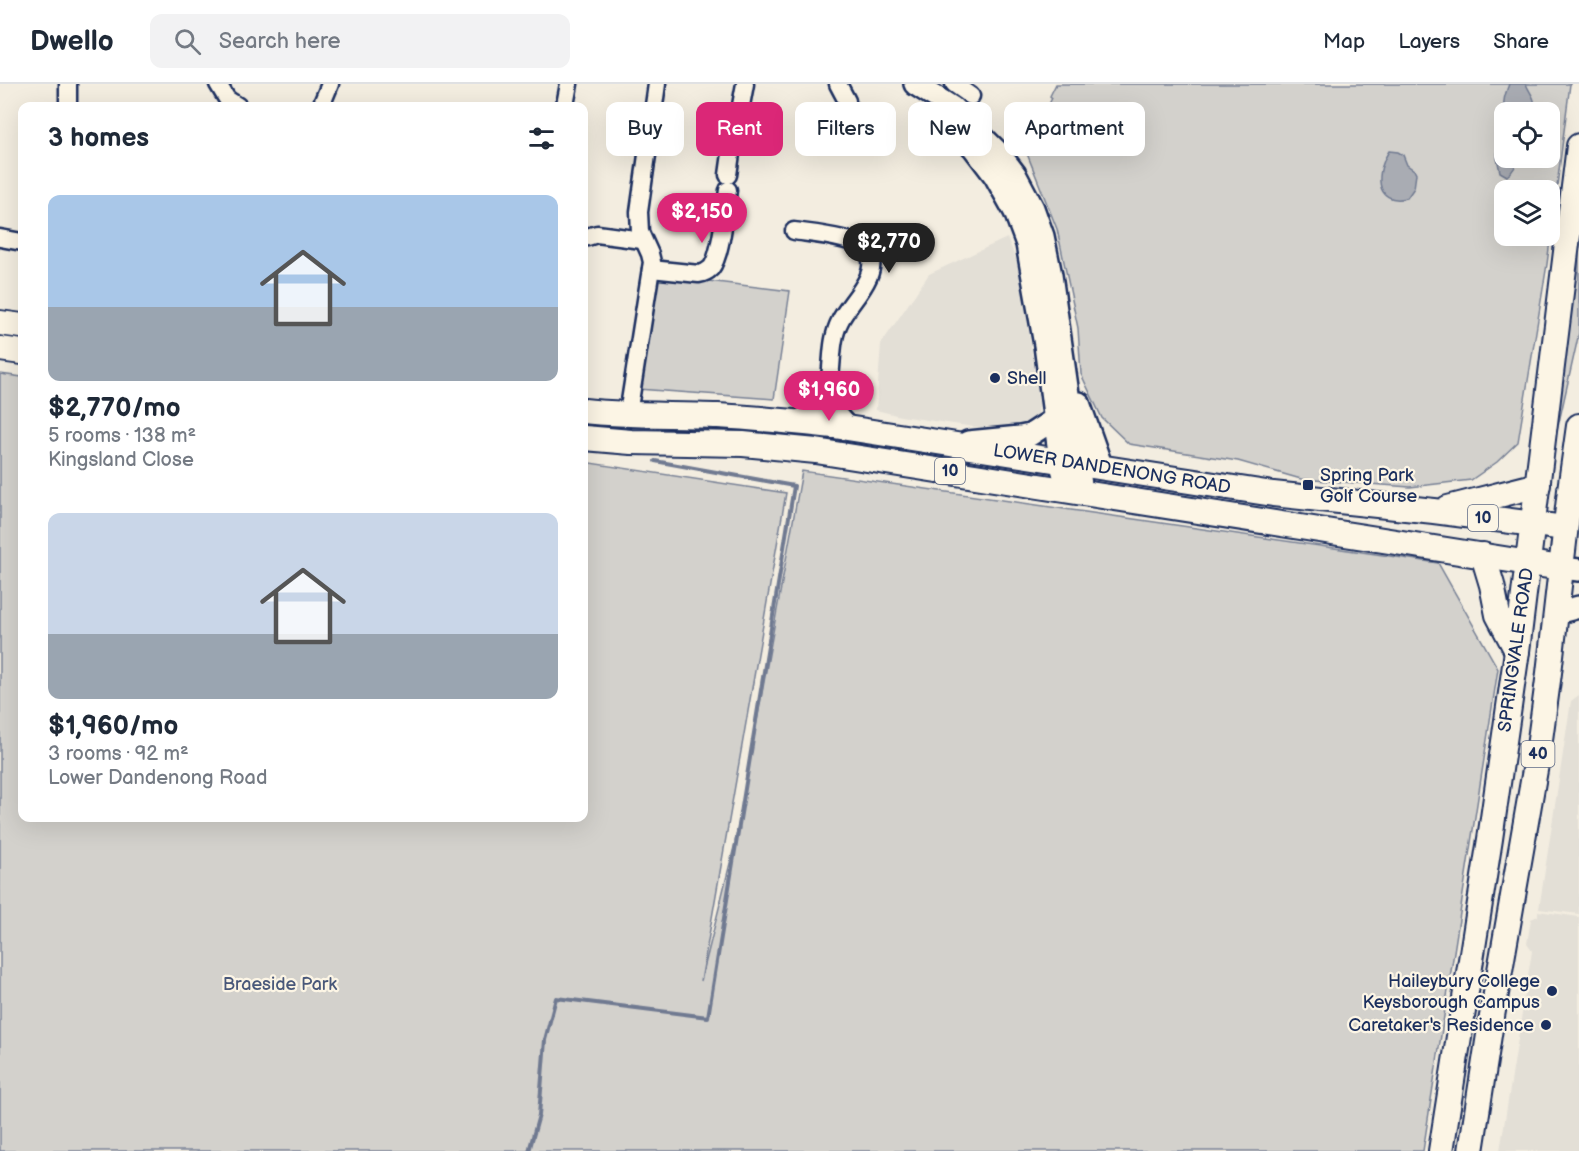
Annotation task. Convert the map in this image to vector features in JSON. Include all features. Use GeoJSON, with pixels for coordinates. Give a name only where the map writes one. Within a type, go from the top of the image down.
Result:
{"type":"FeatureCollection","features":[{"type":"Feature","properties":{"kind":"highway","name":"SPRINGVALE ROAD"},"geometry":{"type":"LineString","coordinates":[[1441,1151],[1517,651],[1579,147]]}},
{"type":"Feature","properties":{"kind":"highway"},"geometry":{"type":"LineString","coordinates":[[0,323],[18,325]]}},
{"type":"Feature","properties":{"kind":"highway"},"geometry":{"type":"LineString","coordinates":[[0,349],[18,351]]}},
{"type":"Feature","properties":{"kind":"highway","name":"LOWER DANDENONG ROAD"},"geometry":{"type":"LineString","coordinates":[[588,411],[790,421],[1273,494],[1533,524]]}},
{"type":"Feature","properties":{"kind":"highway","name":"SPRINGVALE ROAD"},"geometry":{"type":"LineString","coordinates":[[1471,1151],[1539,747],[1568,610],[1579,427]]}},
{"type":"Feature","properties":{"kind":"highway","name":"LOWER DANDENONG ROAD"},"geometry":{"type":"LineString","coordinates":[[588,438],[793,448],[1528,562]]}},
{"type":"Feature","properties":{"kind":"highway"},"geometry":{"type":"LineString","coordinates":[[1434,511],[1538,485]]}},
{"type":"Feature","properties":{"kind":"highway","name":"10"},"geometry":{"type":"LineString","coordinates":[[1533,524],[1572,529]]}},
{"type":"Feature","properties":{"kind":"highway"},"geometry":{"type":"LineString","coordinates":[[1483,555],[1498,615],[1517,651]]}},
{"type":"Feature","properties":{"kind":"highway","name":"10"},"geometry":{"type":"LineString","coordinates":[[1528,562],[1570,569]]}},
{"type":"Feature","properties":{"kind":"main road"},"geometry":{"type":"LineString","coordinates":[[915,84],[953,108],[987,141],[1011,169],[1029,199],[1046,251],[1064,366],[1069,463]]}},
{"type":"Feature","properties":{"kind":"main road"},"geometry":{"type":"LineString","coordinates":[[915,84],[943,119],[973,147],[995,176],[1019,221],[1030,256],[1036,290],[1053,420],[1069,463],[1075,491]]}},
{"type":"Feature","properties":{"kind":"main road"},"geometry":{"type":"LineString","coordinates":[[1064,366],[1102,468]]}},
{"type":"Feature","properties":{"kind":"main road"},"geometry":{"type":"LineString","coordinates":[[949,444],[1030,435],[1053,420]]}},
{"type":"Feature","properties":{"kind":"street"},"geometry":{"type":"LineString","coordinates":[[68,84],[68,102]]}},
{"type":"Feature","properties":{"kind":"street"},"geometry":{"type":"LineString","coordinates":[[218,84],[227,99],[232,102]]}},
{"type":"Feature","properties":{"kind":"street"},"geometry":{"type":"LineString","coordinates":[[323,102],[330,84]]}},
{"type":"Feature","properties":{"kind":"street"},"geometry":{"type":"LineString","coordinates":[[566,102],[569,84]]}},
{"type":"Feature","properties":{"kind":"street"},"geometry":{"type":"LineString","coordinates":[[628,414],[651,270],[650,254],[640,232],[639,212],[657,84]]}},
{"type":"Feature","properties":{"kind":"street"},"geometry":{"type":"LineString","coordinates":[[651,270],[699,274],[712,267],[721,239],[735,125],[745,84]]}},
{"type":"Feature","properties":{"kind":"street"},"geometry":{"type":"LineString","coordinates":[[838,84],[847,102]]}},
{"type":"Feature","properties":{"kind":"street"},"geometry":{"type":"LineString","coordinates":[[954,84],[970,96]]}},
{"type":"Feature","properties":{"kind":"street"},"geometry":{"type":"LineString","coordinates":[[790,421],[817,409],[822,404],[829,386],[836,332],[843,316],[871,273],[872,262],[867,251],[853,241],[794,231]]}},
{"type":"Feature","properties":{"kind":"street"},"geometry":{"type":"LineString","coordinates":[[588,236],[597,234],[642,240]]}},
{"type":"Feature","properties":{"kind":"street"},"geometry":{"type":"LineString","coordinates":[[0,238],[18,241]]}},
{"type":"Feature","properties":{"kind":"street"},"geometry":{"type":"LineString","coordinates":[[829,386],[834,410],[851,429]]}},
{"type":"Feature","properties":{"kind":"shaded area"},"geometry":{"type":"Polygon","coordinates":[[[1509,84],[1526,84],[1534,102],[1504,102],[1509,84]]]}},
{"type":"Feature","properties":{"kind":"shaded area"},"geometry":{"type":"Polygon","coordinates":[[[1389,151],[1403,155],[1407,165],[1416,174],[1414,188],[1407,198],[1388,197],[1380,185],[1382,167],[1389,151]]]}},
{"type":"Feature","properties":{"kind":"shaded area"},"geometry":{"type":"Polygon","coordinates":[[[1499,168],[1514,168],[1507,176],[1500,172],[1499,168]]]}},
{"type":"Feature","properties":{"kind":"shaded area","name":"Shell"},"geometry":{"type":"Polygon","coordinates":[[[1007,238],[1017,261],[1024,297],[1039,402],[1038,420],[1023,427],[994,430],[900,416],[876,410],[881,344],[929,274],[1007,238]]]}},
{"type":"Feature","properties":{"kind":"shaded area"},"geometry":{"type":"Polygon","coordinates":[[[1579,695],[1579,914],[1539,909],[1571,701],[1579,695]]]}},
{"type":"Feature","properties":{"kind":"shaded area","name":"Haileybury College Keysborough Campus"},"geometry":{"type":"Polygon","coordinates":[[[1538,911],[1579,917],[1579,1151],[1500,1151],[1532,951],[1527,944],[1531,919],[1538,916],[1538,911]]]}},
{"type":"Feature","properties":{"kind":"green space","name":"Spring Park Golf Course"},"geometry":{"type":"Polygon","coordinates":[[[1056,84],[1570,84],[1560,162],[1560,102],[1494,102],[1494,168],[1559,168],[1558,180],[1494,180],[1494,246],[1549,246],[1518,442],[1497,462],[1471,480],[1410,487],[1301,479],[1238,461],[1129,444],[1102,418],[1081,374],[1078,328],[1057,229],[1028,156],[1145,156],[1145,102],[1050,102],[1052,98],[1050,96],[1056,84]]]}},
{"type":"Feature","properties":{"kind":"green space"},"geometry":{"type":"Polygon","coordinates":[[[1579,221],[1579,333],[1557,431],[1553,430],[1579,221]]]}},
{"type":"Feature","properties":{"kind":"green space"},"geometry":{"type":"Polygon","coordinates":[[[658,278],[692,279],[790,291],[774,399],[638,389],[658,278]]]}},
{"type":"Feature","properties":{"kind":"green space","name":"Braeside Park"},"geometry":{"type":"Polygon","coordinates":[[[0,374],[18,376],[18,822],[588,822],[588,463],[786,493],[701,981],[735,843],[802,471],[1438,563],[1498,669],[1423,1151],[0,1151],[0,374]]]}},
{"type":"Feature","properties":{"kind":"waterway"},"geometry":{"type":"LineString","coordinates":[[529,1151],[539,1115],[545,1040],[556,998],[708,1017],[794,486],[655,461]]}},
{"type":"Feature","properties":{"kind":"place","name":"Shell"},"geometry":{"type":"Point","coordinates":[995,378]}},
{"type":"Feature","properties":{"kind":"place","name":"Spring Park Golf Course"},"geometry":{"type":"Point","coordinates":[1308,485]}},
{"type":"Feature","properties":{"kind":"place","name":"Haileybury College Keysborough Campus"},"geometry":{"type":"Point","coordinates":[1552,991]}},
{"type":"Feature","properties":{"kind":"place","name":"Caretaker's Residence"},"geometry":{"type":"Point","coordinates":[1546,1025]}}]}
